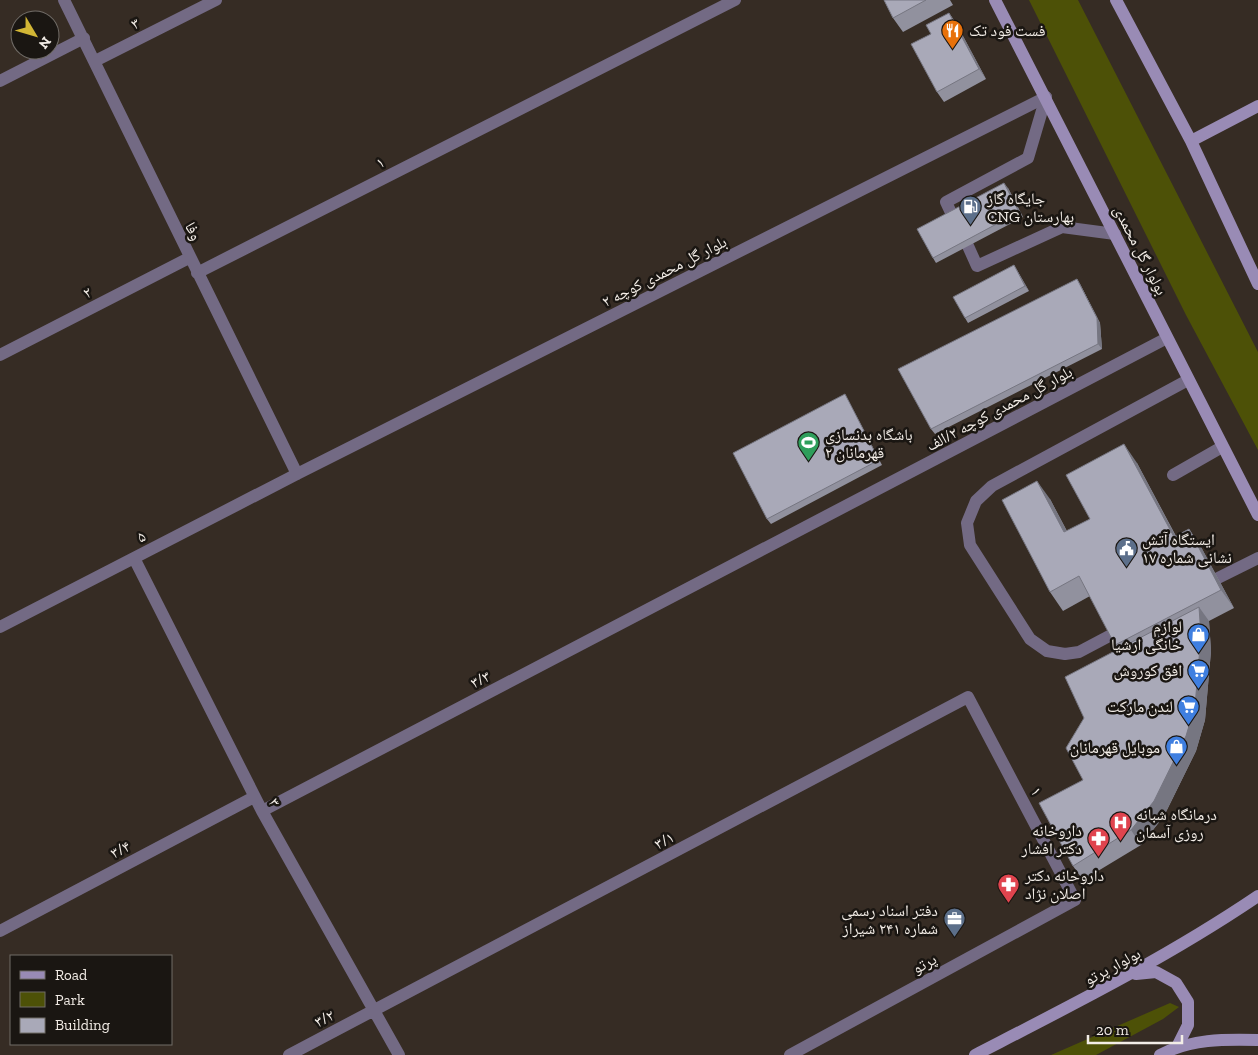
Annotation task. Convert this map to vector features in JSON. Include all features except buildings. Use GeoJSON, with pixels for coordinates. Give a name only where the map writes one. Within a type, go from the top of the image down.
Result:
{"type":"FeatureCollection","features":[{"type":"Feature","properties":{"kind":"main road","name":"بولوار گل محمدی"},"geometry":{"type":"LineString","coordinates":[[995,0],[1046,97],[1222,448],[1258,515]]}},
{"type":"Feature","properties":{"kind":"main road"},"geometry":{"type":"LineString","coordinates":[[1116,0],[1190,141],[1258,284]]}},
{"type":"Feature","properties":{"kind":"main road"},"geometry":{"type":"LineString","coordinates":[[1190,141],[1258,106]]}},
{"type":"Feature","properties":{"kind":"main road","name":"بولوار پرتو"},"geometry":{"type":"LineString","coordinates":[[975,1055],[1133,974],[1216,924],[1258,896]]}},
{"type":"Feature","properties":{"kind":"main road"},"geometry":{"type":"LineString","coordinates":[[1133,974],[1156,972],[1176,983],[1188,1002],[1188,1025],[1178,1045]]}},
{"type":"Feature","properties":{"kind":"main road"},"geometry":{"type":"LineString","coordinates":[[1160,1055],[1178,1045],[1216,1040],[1258,1040]]}},
{"type":"Feature","properties":{"kind":"street","name":"وفا"},"geometry":{"type":"LineString","coordinates":[[64,0],[189,258],[297,474]]}},
{"type":"Feature","properties":{"kind":"street","name":"۳"},"geometry":{"type":"LineString","coordinates":[[95,61],[216,0]]}},
{"type":"Feature","properties":{"kind":"street","name":"۱"},"geometry":{"type":"LineString","coordinates":[[197,273],[735,0]]}},
{"type":"Feature","properties":{"kind":"street"},"geometry":{"type":"LineString","coordinates":[[0,81],[84,38]]}},
{"type":"Feature","properties":{"kind":"street"},"geometry":{"type":"LineString","coordinates":[[952,217],[946,202],[1028,158],[1046,97]]}},
{"type":"Feature","properties":{"kind":"street","name":"بلوار گل محمدی کوچه ۲"},"geometry":{"type":"LineString","coordinates":[[297,474],[1046,97]]}},
{"type":"Feature","properties":{"kind":"street"},"geometry":{"type":"LineString","coordinates":[[968,246],[977,266],[1062,226],[1115,234]]}},
{"type":"Feature","properties":{"kind":"street","name":"۲"},"geometry":{"type":"LineString","coordinates":[[0,355],[189,258]]}},
{"type":"Feature","properties":{"kind":"street","name":"بلوار گل محمدی کوچه ۲/الف"},"geometry":{"type":"LineString","coordinates":[[714,576],[1167,338]]}},
{"type":"Feature","properties":{"kind":"street"},"geometry":{"type":"LineString","coordinates":[[1113,634],[1079,652],[1065,654],[1047,651],[1030,639],[970,545],[967,523],[976,501],[992,486],[1188,380]]}},
{"type":"Feature","properties":{"kind":"street"},"geometry":{"type":"LineString","coordinates":[[1173,475],[1222,448]]}},
{"type":"Feature","properties":{"kind":"street","name":"۵"},"geometry":{"type":"LineString","coordinates":[[0,627],[297,474]]}},
{"type":"Feature","properties":{"kind":"street","name":"۳"},"geometry":{"type":"LineString","coordinates":[[134,558],[254,797],[399,1055]]}},
{"type":"Feature","properties":{"kind":"street"},"geometry":{"type":"LineString","coordinates":[[1218,578],[1258,558]]}},
{"type":"Feature","properties":{"kind":"street","name":"۳/۳"},"geometry":{"type":"LineString","coordinates":[[262,811],[714,576]]}},
{"type":"Feature","properties":{"kind":"street","name":"۱"},"geometry":{"type":"LineString","coordinates":[[968,697],[1075,900]]}},
{"type":"Feature","properties":{"kind":"street","name":"۳/۱"},"geometry":{"type":"LineString","coordinates":[[375,1010],[968,697]]}},
{"type":"Feature","properties":{"kind":"street","name":"۳/۴"},"geometry":{"type":"LineString","coordinates":[[0,931],[254,797]]}},
{"type":"Feature","properties":{"kind":"street","name":"پرتو"},"geometry":{"type":"LineString","coordinates":[[790,1055],[1075,900]]}},
{"type":"Feature","properties":{"kind":"street","name":"۳/۲"},"geometry":{"type":"LineString","coordinates":[[289,1055],[375,1010]]}},
{"type":"Feature","properties":{"kind":"green space"},"geometry":{"type":"Polygon","coordinates":[[[1029,0],[1078,0],[1258,352],[1258,450],[1186,315],[1029,0]]]}},
{"type":"Feature","properties":{"kind":"green space"},"geometry":{"type":"Polygon","coordinates":[[[1170,1003],[1179,1007],[1163,1019],[1096,1055],[1051,1055],[1170,1003]]]}},
{"type":"Feature","properties":{"kind":"place","name":"فست فود تک"},"geometry":{"type":"Point","coordinates":[953,49]}},
{"type":"Feature","properties":{"kind":"place","name":"جایگاه گاز CNG بهارستان"},"geometry":{"type":"Point","coordinates":[971,226]}},
{"type":"Feature","properties":{"kind":"place","name":"باشگاه بدنسازی قهرمانان ۲"},"geometry":{"type":"Point","coordinates":[809,462]}},
{"type":"Feature","properties":{"kind":"place","name":"ایستگاه آتش نشانی شماره ۱۷"},"geometry":{"type":"Point","coordinates":[1126,567]}},
{"type":"Feature","properties":{"kind":"place","name":"لوازم خانگی ارشیا"},"geometry":{"type":"Point","coordinates":[1198,654]}},
{"type":"Feature","properties":{"kind":"place","name":"افق کوروش"},"geometry":{"type":"Point","coordinates":[1198,689]}},
{"type":"Feature","properties":{"kind":"place","name":"لندن مارکت"},"geometry":{"type":"Point","coordinates":[1189,725]}},
{"type":"Feature","properties":{"kind":"place","name":"موبایل قهرمانان"},"geometry":{"type":"Point","coordinates":[1176,766]}},
{"type":"Feature","properties":{"kind":"place","name":"درمانگاه شبانه روزی آسمان"},"geometry":{"type":"Point","coordinates":[1120,842]}},
{"type":"Feature","properties":{"kind":"place","name":"داروخانه دکتر افشار"},"geometry":{"type":"Point","coordinates":[1098,858]}},
{"type":"Feature","properties":{"kind":"place","name":"داروخانه دکتر اصلان نژاد"},"geometry":{"type":"Point","coordinates":[1009,903]}},
{"type":"Feature","properties":{"kind":"place","name":"دفتر اسناد رسمی شماره ۲۴۱ شیراز"},"geometry":{"type":"Point","coordinates":[954,938]}}]}
